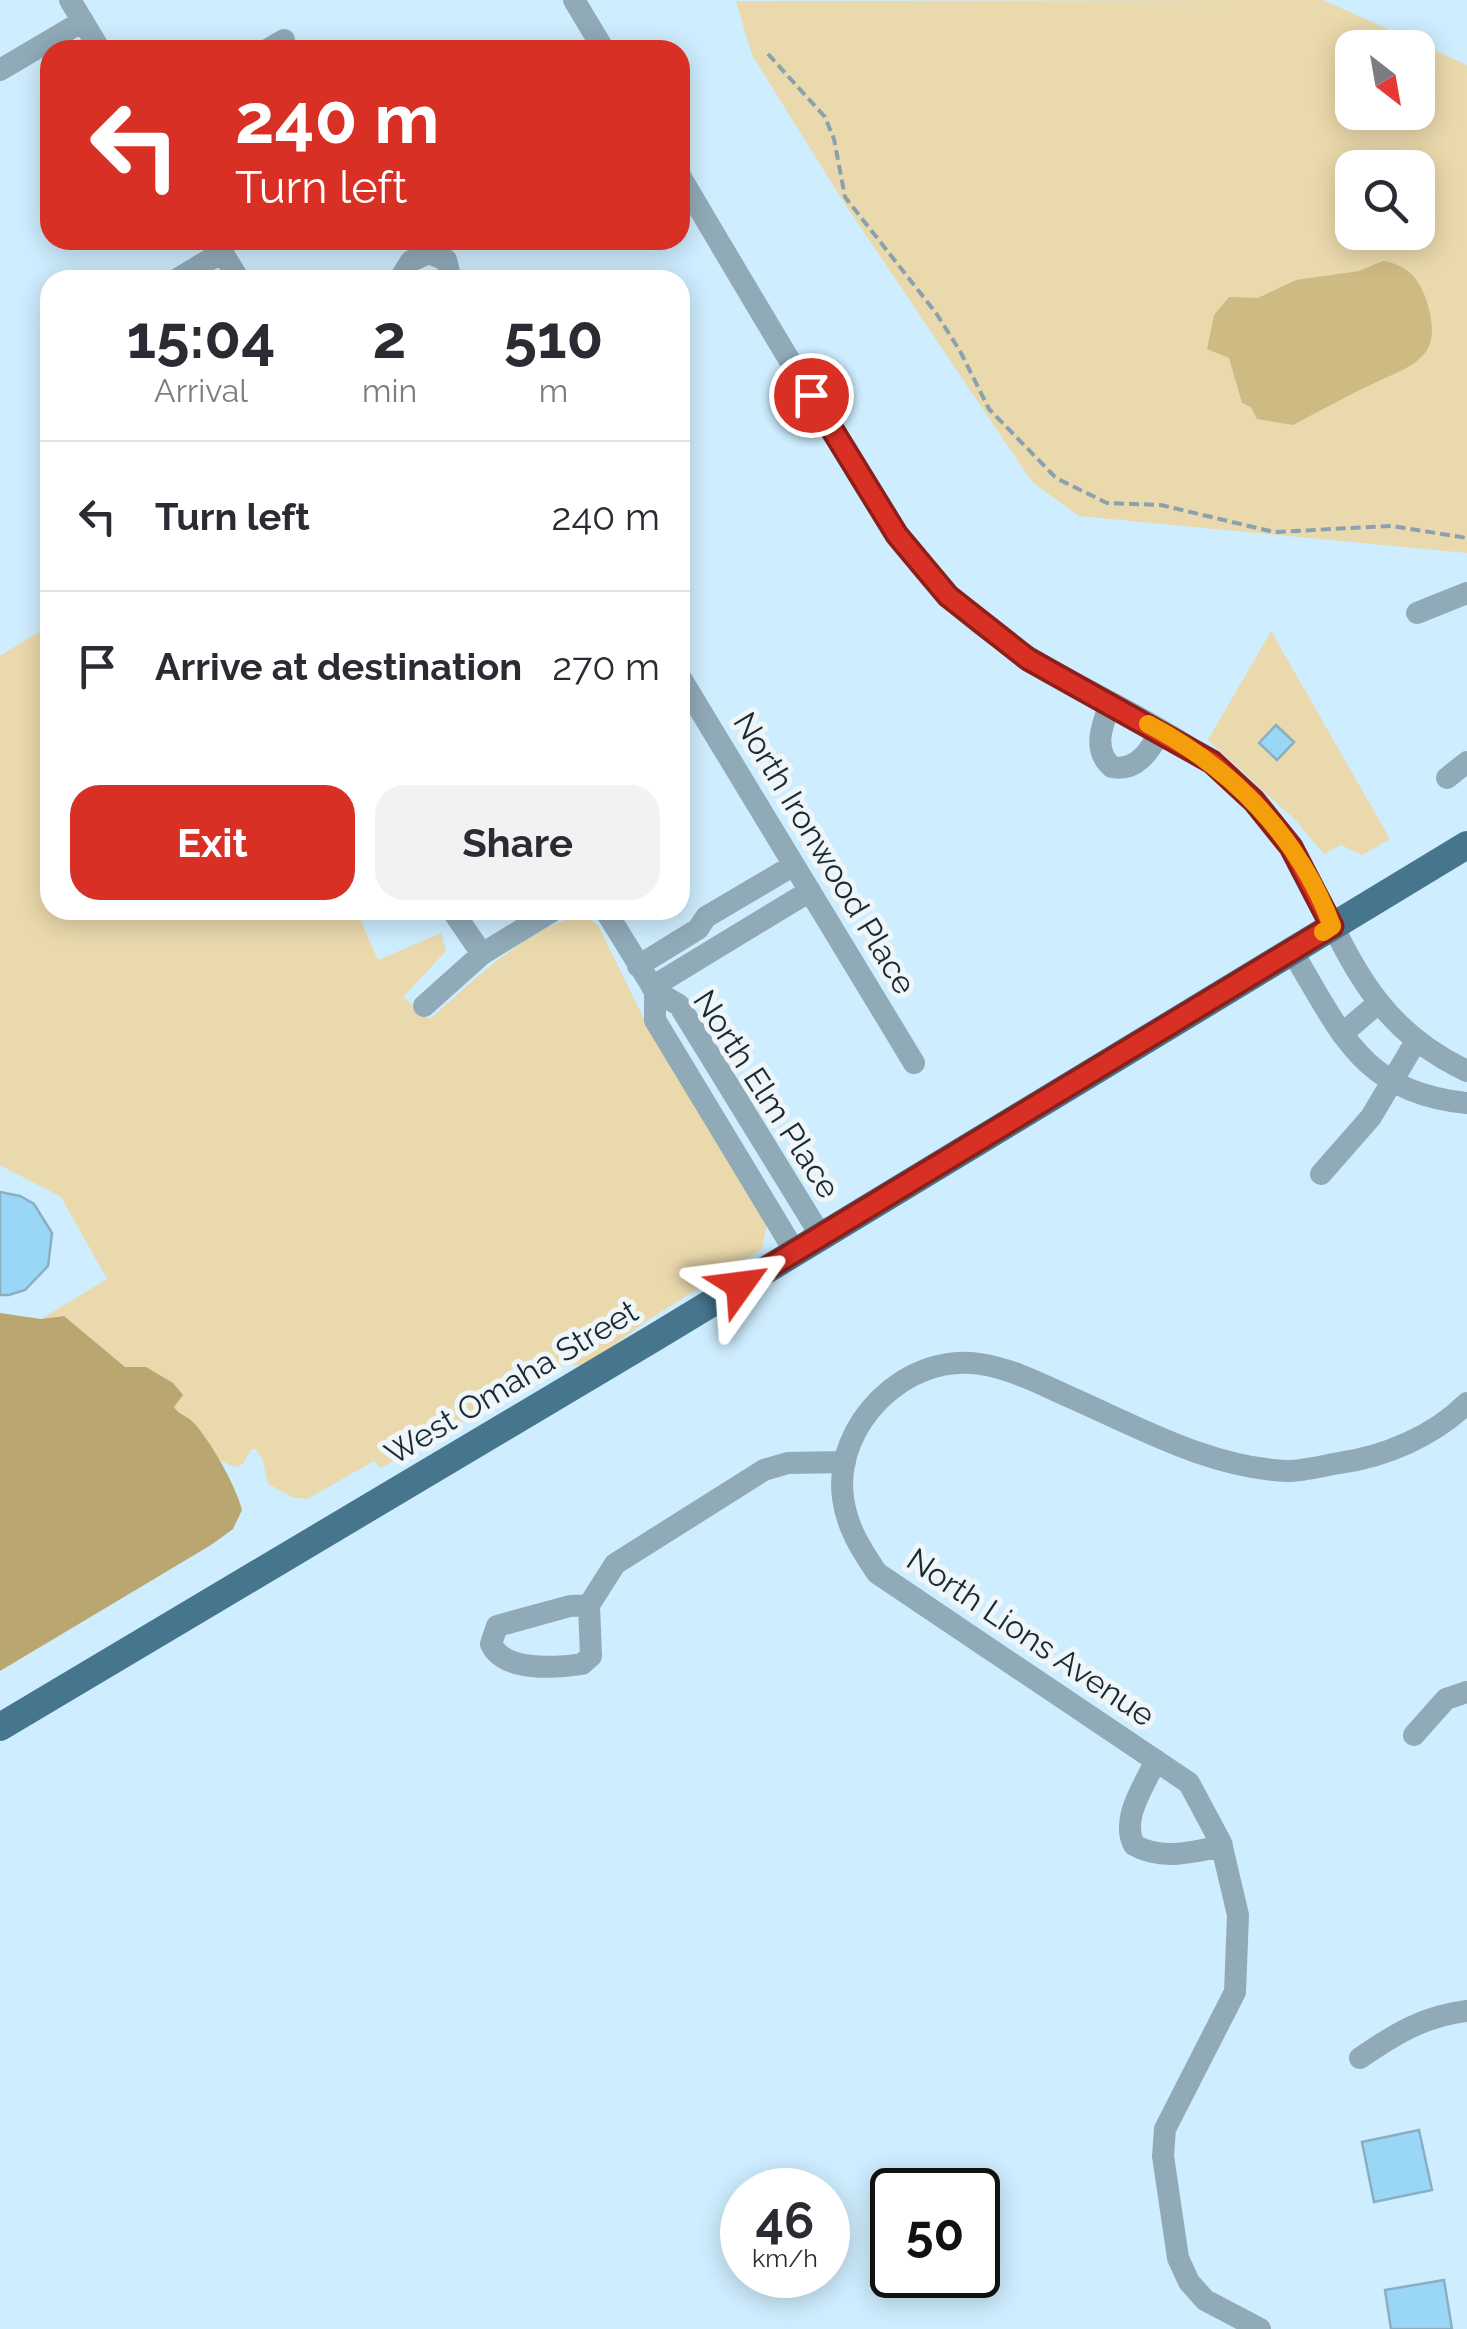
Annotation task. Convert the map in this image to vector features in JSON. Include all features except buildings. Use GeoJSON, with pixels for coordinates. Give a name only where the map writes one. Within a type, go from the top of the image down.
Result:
{"type":"FeatureCollection","features":[{"type":"Feature","properties":{"kind":"main road","name":"West Omaha Street"},"geometry":{"type":"LineString","coordinates":[[0,1727],[1467,845]]}},
{"type":"Feature","properties":{"kind":"street"},"geometry":{"type":"LineString","coordinates":[[70,0],[94,40]]}},
{"type":"Feature","properties":{"kind":"street"},"geometry":{"type":"LineString","coordinates":[[574,0],[598,40]]}},
{"type":"Feature","properties":{"kind":"street"},"geometry":{"type":"LineString","coordinates":[[51,40],[83,21]]}},
{"type":"Feature","properties":{"kind":"street"},"geometry":{"type":"LineString","coordinates":[[0,70],[40,46]]}},
{"type":"Feature","properties":{"kind":"street"},"geometry":{"type":"LineString","coordinates":[[690,193],[878,507],[920,564],[965,611],[1017,652],[1212,762],[1265,814],[1291,847],[1341,948],[1377,1004],[1416,1041],[1467,1071]]}},
{"type":"Feature","properties":{"kind":"street"},"geometry":{"type":"LineString","coordinates":[[188,270],[213,250]]}},
{"type":"Feature","properties":{"kind":"street"},"geometry":{"type":"LineString","coordinates":[[405,270],[411,261],[429,253],[446,260],[448,270]]}},
{"type":"Feature","properties":{"kind":"street"},"geometry":{"type":"LineString","coordinates":[[1417,613],[1464,601]]}},
{"type":"Feature","properties":{"kind":"street","name":"North Ironwood Place"},"geometry":{"type":"LineString","coordinates":[[690,693],[914,1063]]}},
{"type":"Feature","properties":{"kind":"street"},"geometry":{"type":"LineString","coordinates":[[1110,704],[1100,738],[1104,760],[1112,767],[1134,764],[1151,749],[1161,731]]}},
{"type":"Feature","properties":{"kind":"street"},"geometry":{"type":"LineString","coordinates":[[1448,778],[1467,762]]}},
{"type":"Feature","properties":{"kind":"street"},"geometry":{"type":"LineString","coordinates":[[638,966],[698,928],[706,917],[794,865]]}},
{"type":"Feature","properties":{"kind":"street"},"geometry":{"type":"LineString","coordinates":[[654,989],[810,891]]}},
{"type":"Feature","properties":{"kind":"street"},"geometry":{"type":"LineString","coordinates":[[459,920],[482,954]]}},
{"type":"Feature","properties":{"kind":"street"},"geometry":{"type":"LineString","coordinates":[[424,1006],[482,954],[538,920]]}},
{"type":"Feature","properties":{"kind":"street","name":"North Elm Place"},"geometry":{"type":"LineString","coordinates":[[611,920],[654,989],[679,1005],[820,1236]]}},
{"type":"Feature","properties":{"kind":"street"},"geometry":{"type":"LineString","coordinates":[[1292,950],[1342,1034],[1363,1060],[1391,1082],[1411,1091],[1467,1103]]}},
{"type":"Feature","properties":{"kind":"street","name":"North Elm Place"},"geometry":{"type":"LineString","coordinates":[[654,989],[655,1020],[795,1252]]}},
{"type":"Feature","properties":{"kind":"street"},"geometry":{"type":"LineString","coordinates":[[1342,1034],[1377,1004]]}},
{"type":"Feature","properties":{"kind":"street"},"geometry":{"type":"LineString","coordinates":[[1322,1174],[1371,1117],[1416,1041]]}},
{"type":"Feature","properties":{"kind":"street"},"geometry":{"type":"LineString","coordinates":[[589,1605],[615,1564],[764,1470],[846,1458],[865,1415],[895,1384],[934,1366],[977,1363],[1018,1374],[1202,1456],[1287,1470],[1372,1458],[1450,1420],[1467,1403]]}},
{"type":"Feature","properties":{"kind":"street","name":"North Lions Avenue"},"geometry":{"type":"LineString","coordinates":[[846,1458],[842,1496],[853,1538],[877,1573],[1189,1783],[1222,1846],[1238,1914],[1235,1992],[1164,2129],[1163,2156],[1178,2258],[1189,2282],[1205,2300],[1260,2329]]}},
{"type":"Feature","properties":{"kind":"street"},"geometry":{"type":"LineString","coordinates":[[1414,1735],[1446,1699],[1467,1692]]}},
{"type":"Feature","properties":{"kind":"street","name":"North Lions Avenue"},"geometry":{"type":"LineString","coordinates":[[1156,1760],[1128,1828],[1134,1845],[1177,1854],[1222,1846]]}},
{"type":"Feature","properties":{"kind":"street"},"geometry":{"type":"LineString","coordinates":[[1360,2058],[1398,2032],[1435,2015],[1467,2011]]}},
{"type":"Feature","properties":{"kind":"path"},"geometry":{"type":"LineString","coordinates":[[768,54],[825,116],[834,138],[845,197],[950,334],[988,409],[1056,478],[1106,503],[1161,505],[1274,532],[1392,526],[1467,538]]}},
{"type":"Feature","properties":{"kind":"shaded area"},"geometry":{"type":"Polygon","coordinates":[[[1323,0],[1389,30],[1335,30],[1335,130],[1435,130],[1435,51],[1467,65],[1467,553],[1079,516],[1032,482],[841,198],[752,55],[736,1],[1323,0]]]}},
{"type":"Feature","properties":{"kind":"shaded area"},"geometry":{"type":"Polygon","coordinates":[[[1383,261],[1405,269],[1423,291],[1432,335],[1421,357],[1293,425],[1257,419],[1251,407],[1242,403],[1229,358],[1207,349],[1214,315],[1229,297],[1258,298],[1296,280],[1359,271],[1383,261]]]}},
{"type":"Feature","properties":{"kind":"shaded area"},"geometry":{"type":"Polygon","coordinates":[[[40,631],[40,920],[360,920],[378,960],[441,933],[446,951],[403,997],[430,1019],[482,973],[541,931],[565,920],[590,920],[599,927],[647,1025],[767,1224],[762,1249],[648,1320],[586,1366],[564,1364],[381,1468],[374,1461],[307,1499],[292,1497],[268,1484],[256,1449],[251,1449],[243,1464],[235,1467],[216,1459],[192,1421],[177,1413],[146,1367],[125,1367],[64,1316],[41,1319],[107,1279],[61,1197],[0,1165],[0,656],[40,631]]]}},
{"type":"Feature","properties":{"kind":"shaded area"},"geometry":{"type":"Polygon","coordinates":[[[1271,631],[1390,839],[1362,855],[1341,845],[1324,854],[1294,819],[1208,740],[1271,631]]]}},
{"type":"Feature","properties":{"kind":"shaded area"},"geometry":{"type":"Polygon","coordinates":[[[0,1313],[41,1319],[64,1316],[125,1367],[146,1367],[173,1383],[183,1395],[174,1407],[207,1440],[242,1510],[233,1529],[211,1545],[0,1671],[0,1313]]]}},
{"type":"Feature","properties":{"kind":"slow traffic"},"geometry":{"type":"LineString","coordinates":[[1148,724],[1212,762],[1276,827],[1324,904],[1332,926],[1323,932]]}},
{"type":"Feature","properties":{"kind":"route"},"geometry":{"type":"LineString","coordinates":[[740,1285],[1332,926],[1324,904],[1291,847],[1254,801],[1212,762],[1051,674],[948,596],[897,535],[811,395]]}}]}
